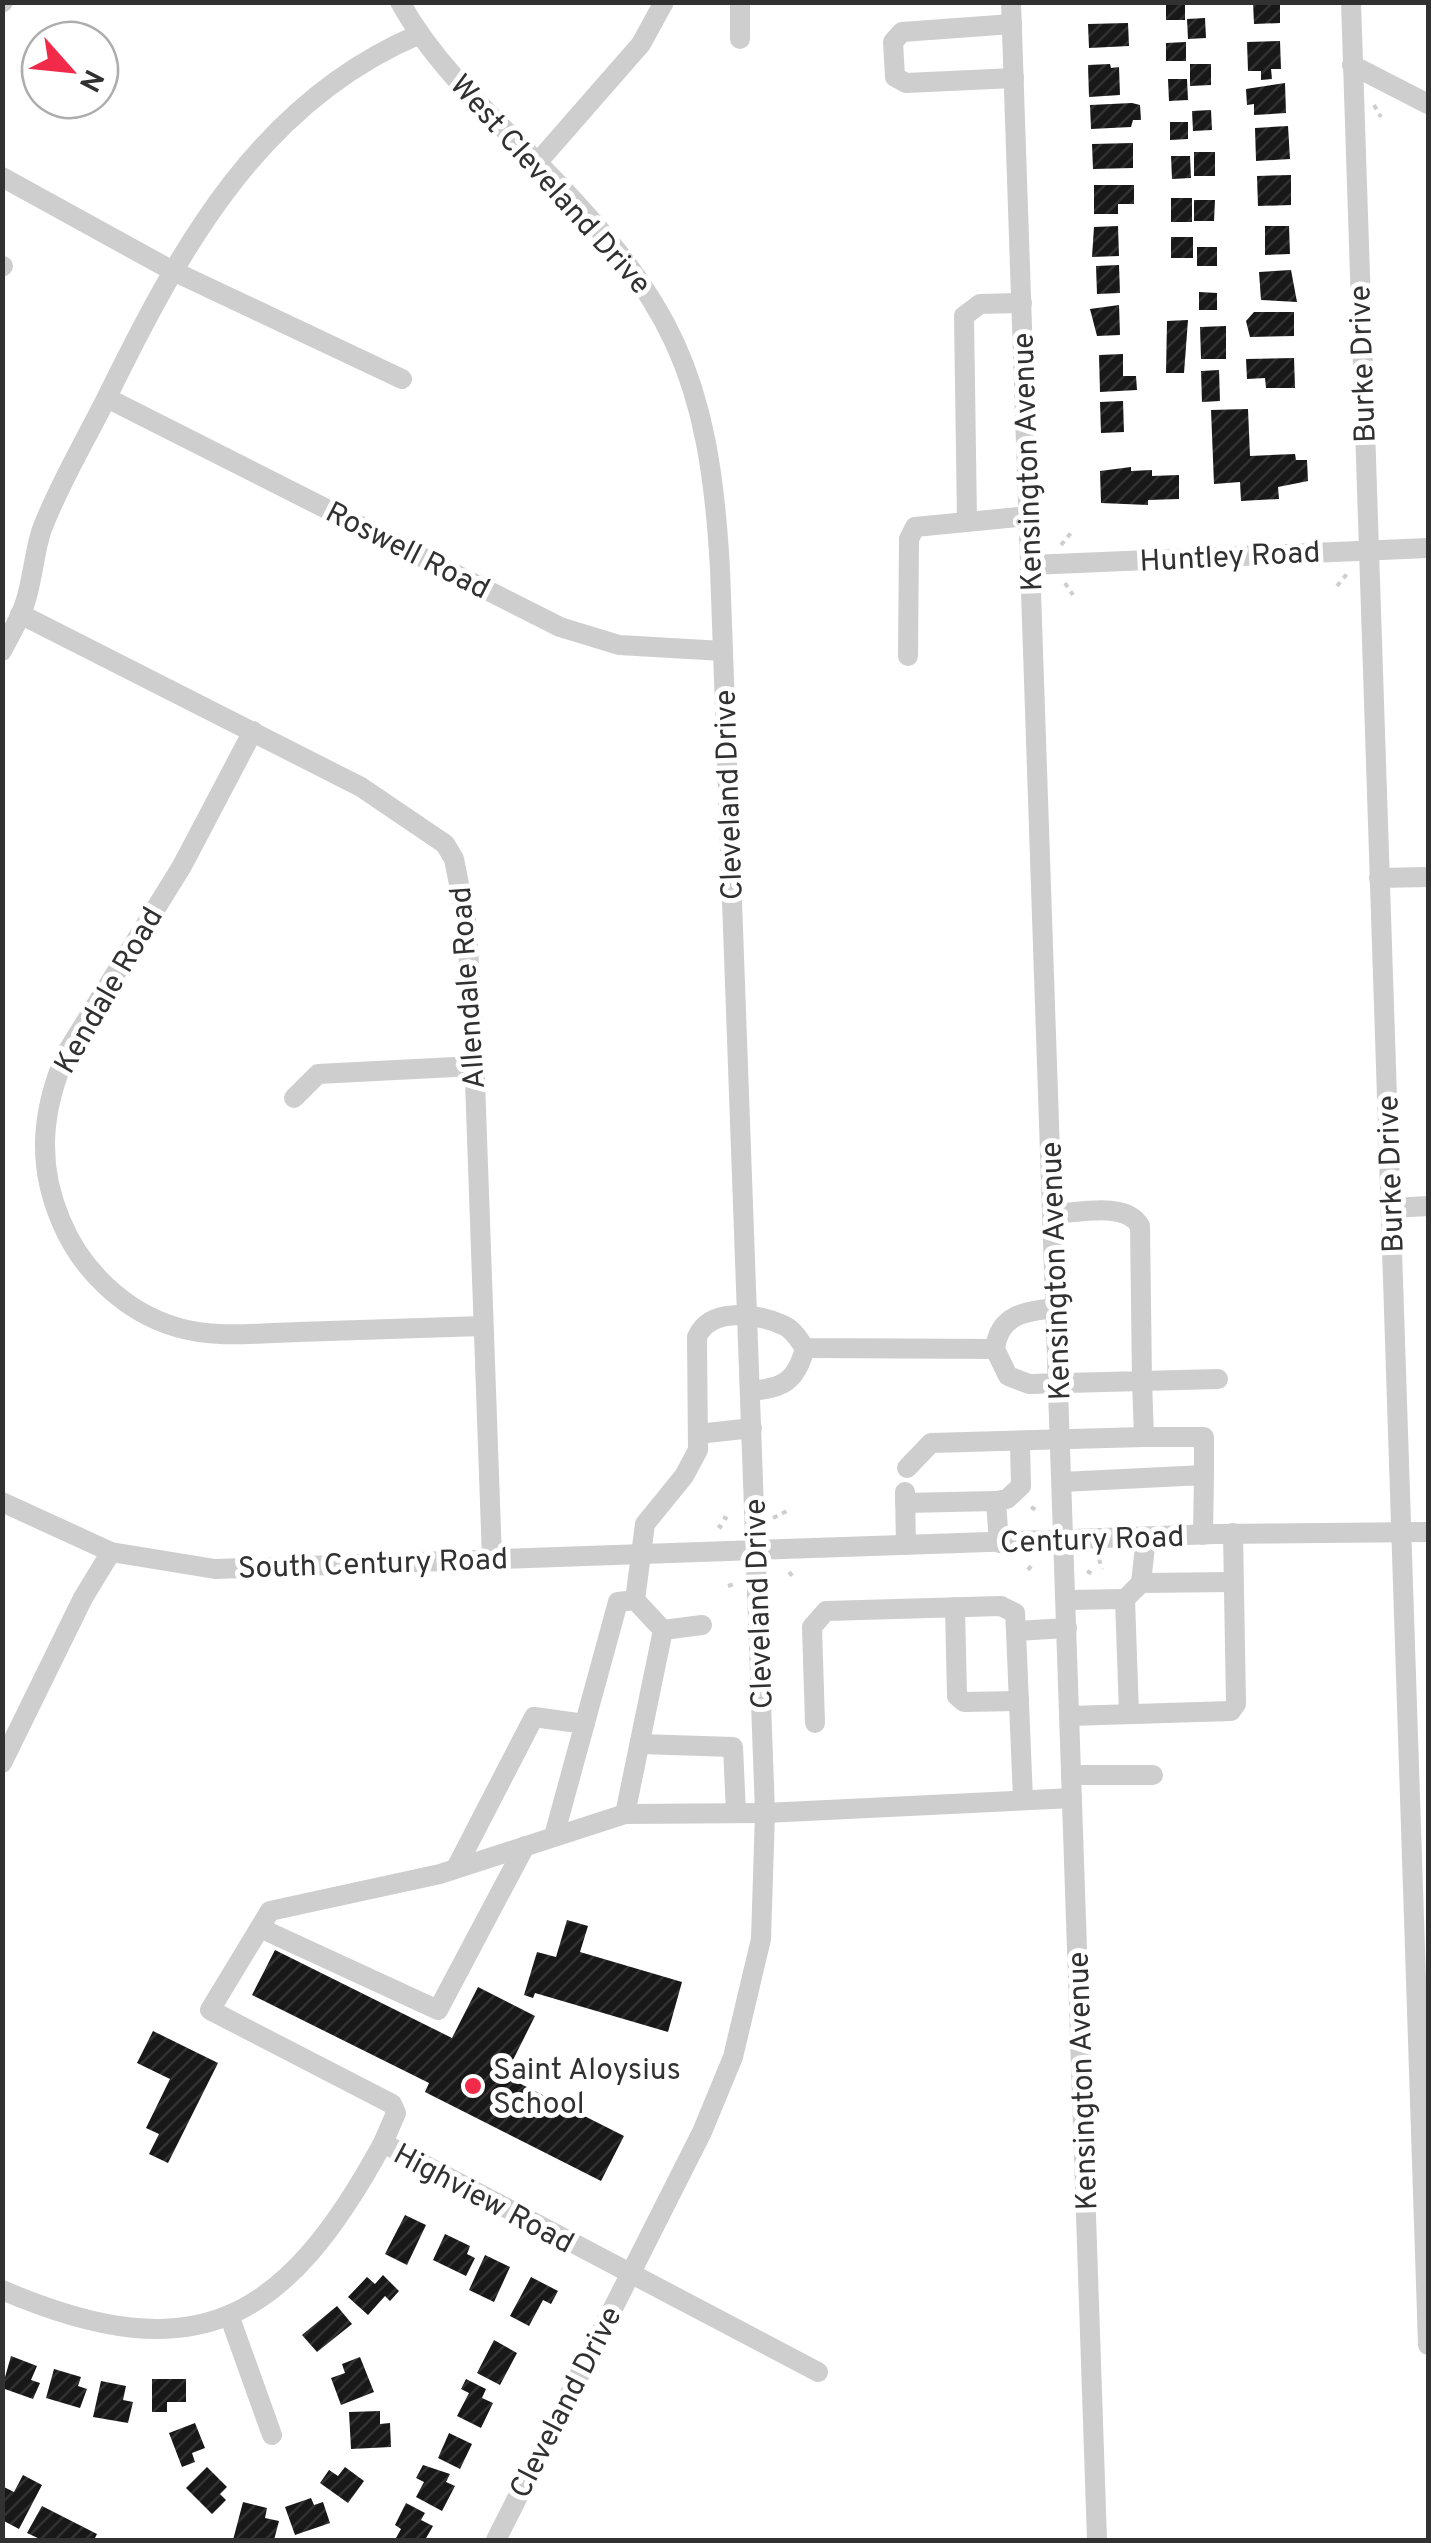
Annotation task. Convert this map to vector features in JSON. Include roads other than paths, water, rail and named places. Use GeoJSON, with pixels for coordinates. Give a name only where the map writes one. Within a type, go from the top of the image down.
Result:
{"type":"FeatureCollection","features":[{"type":"Feature","properties":{"kind":"street","name":"West Cleveland Drive"},"geometry":{"type":"LineString","coordinates":[[400,2],[420,34],[628,262],[681,350],[706,424],[714,476],[722,610]]}},
{"type":"Feature","properties":{"kind":"street"},"geometry":{"type":"LineString","coordinates":[[537,162],[641,44],[664,2]]}},
{"type":"Feature","properties":{"kind":"street"},"geometry":{"type":"LineString","coordinates":[[740,2],[740,39]]}},
{"type":"Feature","properties":{"kind":"street","name":"Burke Drive"},"geometry":{"type":"LineString","coordinates":[[1351,2],[1402,1532],[1420,1804],[1428,2345]]}},
{"type":"Feature","properties":{"kind":"street"},"geometry":{"type":"LineString","coordinates":[[1012,13],[902,32],[893,42],[895,76],[906,83],[1014,78]]}},
{"type":"Feature","properties":{"kind":"street","name":"Kensington Avenue"},"geometry":{"type":"LineString","coordinates":[[1012,13],[1097,2540]]}},
{"type":"Feature","properties":{"kind":"street"},"geometry":{"type":"LineString","coordinates":[[2,651],[20,614],[41,532],[171,270],[214,203],[258,150],[327,91],[420,34]]}},
{"type":"Feature","properties":{"kind":"street"},"geometry":{"type":"LineString","coordinates":[[1352,65],[1428,104]]}},
{"type":"Feature","properties":{"kind":"street"},"geometry":{"type":"LineString","coordinates":[[2,176],[171,270],[402,379]]}},
{"type":"Feature","properties":{"kind":"street"},"geometry":{"type":"LineString","coordinates":[[967,520],[964,316],[980,304],[1022,303]]}},
{"type":"Feature","properties":{"kind":"street","name":"Roswell Road"},"geometry":{"type":"LineString","coordinates":[[107,398],[560,627],[619,646],[723,651]]}},
{"type":"Feature","properties":{"kind":"street"},"geometry":{"type":"LineString","coordinates":[[908,656],[910,534],[922,525],[1030,516]]}},
{"type":"Feature","properties":{"kind":"street","name":"Huntley Road"},"geometry":{"type":"LineString","coordinates":[[1031,564],[1428,548]]}},
{"type":"Feature","properties":{"kind":"street","name":"Cleveland Drive"},"geometry":{"type":"LineString","coordinates":[[503,2538],[702,2132],[746,2012],[761,1939],[765,1813],[722,610]]}},
{"type":"Feature","properties":{"kind":"street","name":"Allendale Road"},"geometry":{"type":"LineString","coordinates":[[20,614],[361,787],[445,844],[461,880],[466,919],[492,1559]]}},
{"type":"Feature","properties":{"kind":"street","name":"Kendale Road"},"geometry":{"type":"LineString","coordinates":[[253,732],[182,866],[67,1052],[53,1084],[43,1146],[55,1208],[84,1261],[106,1286],[139,1310],[175,1327],[219,1333],[482,1326]]}},
{"type":"Feature","properties":{"kind":"street"},"geometry":{"type":"LineString","coordinates":[[1379,878],[1428,877]]}},
{"type":"Feature","properties":{"kind":"street"},"geometry":{"type":"LineString","coordinates":[[294,1098],[318,1074],[474,1066]]}},
{"type":"Feature","properties":{"kind":"street"},"geometry":{"type":"LineString","coordinates":[[1392,1208],[1428,1206]]}},
{"type":"Feature","properties":{"kind":"street"},"geometry":{"type":"LineString","coordinates":[[1053,1214],[1124,1211],[1135,1216],[1140,1226],[1144,1437]]}},
{"type":"Feature","properties":{"kind":"street"},"geometry":{"type":"LineString","coordinates":[[1056,1308],[1010,1318],[998,1333],[994,1349],[1001,1368],[1013,1380],[1058,1384],[1218,1379]]}},
{"type":"Feature","properties":{"kind":"street"},"geometry":{"type":"LineString","coordinates":[[663,1630],[635,1600],[640,1554],[645,1524],[684,1476],[698,1450],[698,1336],[704,1322],[716,1315],[784,1325],[805,1348],[994,1349]]}},
{"type":"Feature","properties":{"kind":"street"},"geometry":{"type":"LineString","coordinates":[[750,1391],[781,1388],[800,1368],[805,1348]]}},
{"type":"Feature","properties":{"kind":"street"},"geometry":{"type":"LineString","coordinates":[[698,1434],[752,1428]]}},
{"type":"Feature","properties":{"kind":"street"},"geometry":{"type":"LineString","coordinates":[[906,1468],[931,1443],[1204,1437],[1203,1534]]}},
{"type":"Feature","properties":{"kind":"street"},"geometry":{"type":"LineString","coordinates":[[906,1545],[905,1496],[996,1501],[1007,1498],[1021,1486],[1020,1443]]}},
{"type":"Feature","properties":{"kind":"street"},"geometry":{"type":"LineString","coordinates":[[1062,1482],[1204,1475]]}},
{"type":"Feature","properties":{"kind":"street"},"geometry":{"type":"LineString","coordinates":[[996,1501],[999,1542]]}},
{"type":"Feature","properties":{"kind":"street","name":"South Century Road"},"geometry":{"type":"LineString","coordinates":[[2,1502],[111,1552],[216,1569],[756,1551]]}},
{"type":"Feature","properties":{"kind":"street","name":"Century Road"},"geometry":{"type":"LineString","coordinates":[[756,1551],[1203,1534],[1428,1532]]}},
{"type":"Feature","properties":{"kind":"street"},"geometry":{"type":"LineString","coordinates":[[1070,1716],[1231,1710],[1236,1704],[1233,1534]]}},
{"type":"Feature","properties":{"kind":"street"},"geometry":{"type":"LineString","coordinates":[[1128,1714],[1125,1599],[1141,1582],[1146,1537]]}},
{"type":"Feature","properties":{"kind":"street"},"geometry":{"type":"LineString","coordinates":[[3,1762],[82,1598],[111,1552]]}},
{"type":"Feature","properties":{"kind":"street"},"geometry":{"type":"LineString","coordinates":[[1141,1582],[1233,1582]]}},
{"type":"Feature","properties":{"kind":"street"},"geometry":{"type":"LineString","coordinates":[[1066,1600],[1125,1599]]}},
{"type":"Feature","properties":{"kind":"street"},"geometry":{"type":"LineString","coordinates":[[554,1836],[618,1602],[635,1600]]}},
{"type":"Feature","properties":{"kind":"street"},"geometry":{"type":"LineString","coordinates":[[815,1724],[812,1627],[818,1616],[826,1611],[1001,1606],[1014,1613],[1023,1799]]}},
{"type":"Feature","properties":{"kind":"street"},"geometry":{"type":"LineString","coordinates":[[955,1607],[957,1696],[964,1702],[1019,1700]]}},
{"type":"Feature","properties":{"kind":"street"},"geometry":{"type":"LineString","coordinates":[[663,1630],[702,1624]]}},
{"type":"Feature","properties":{"kind":"street"},"geometry":{"type":"LineString","coordinates":[[1016,1631],[1066,1628]]}},
{"type":"Feature","properties":{"kind":"street"},"geometry":{"type":"LineString","coordinates":[[626,1814],[663,1630]]}},
{"type":"Feature","properties":{"kind":"street"},"geometry":{"type":"LineString","coordinates":[[456,1868],[534,1717],[585,1724]]}},
{"type":"Feature","properties":{"kind":"street"},"geometry":{"type":"LineString","coordinates":[[640,1744],[733,1747],[736,1813]]}},
{"type":"Feature","properties":{"kind":"street"},"geometry":{"type":"LineString","coordinates":[[1072,1775],[1153,1774]]}},
{"type":"Feature","properties":{"kind":"street"},"geometry":{"type":"LineString","coordinates":[[384,2143],[396,2113],[392,2104],[210,2010],[270,1911],[456,1868],[626,1814],[765,1813],[1072,1798]]}},
{"type":"Feature","properties":{"kind":"street"},"geometry":{"type":"LineString","coordinates":[[260,1928],[438,2010],[526,1846]]}},
{"type":"Feature","properties":{"kind":"street","name":"Highview Road"},"geometry":{"type":"LineString","coordinates":[[2,2290],[75,2319],[112,2327],[186,2327],[229,2315],[262,2300],[322,2245],[384,2143],[629,2276],[818,2372]]}},
{"type":"Feature","properties":{"kind":"street"},"geometry":{"type":"LineString","coordinates":[[229,2315],[272,2435]]}},
{"type":"Feature","properties":{"kind":"place","name":"Saint Aloysius School"},"geometry":{"type":"Point","coordinates":[473,2086]}}]}
